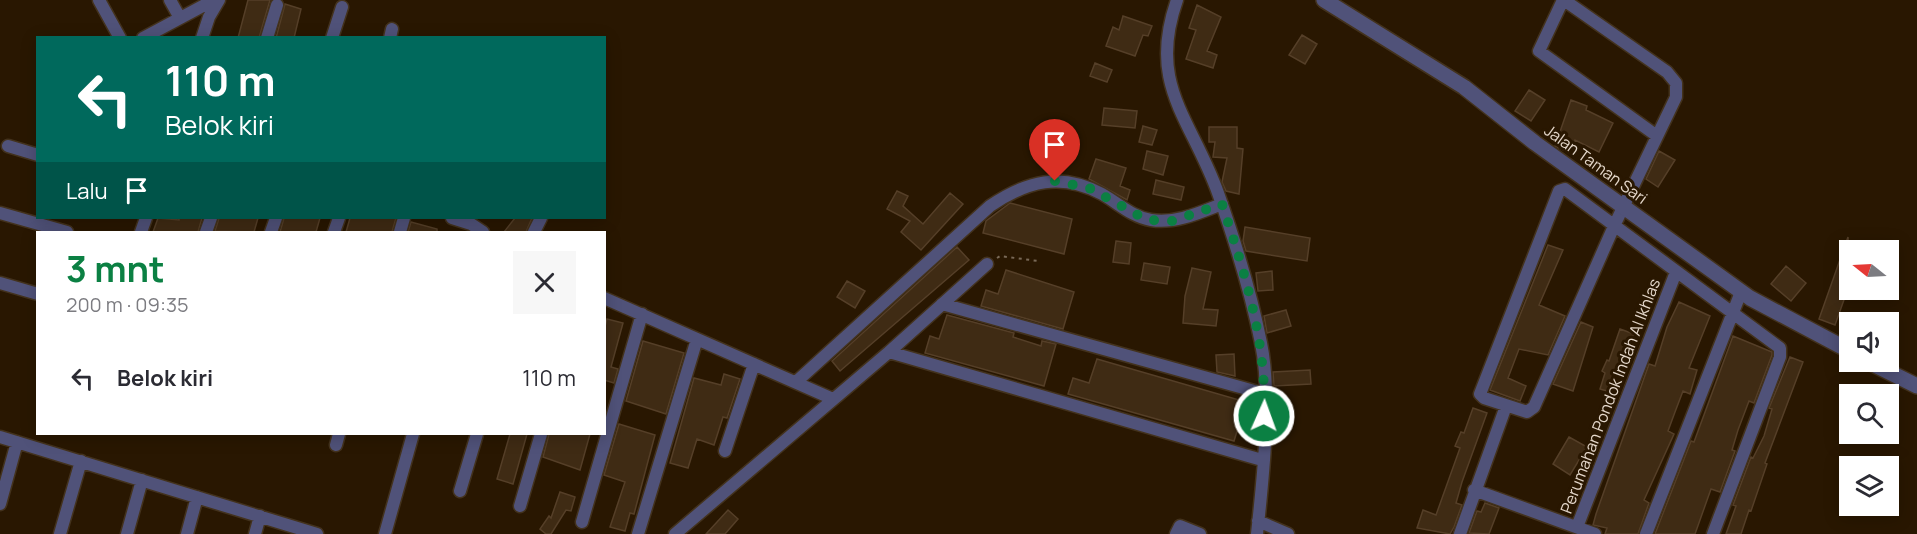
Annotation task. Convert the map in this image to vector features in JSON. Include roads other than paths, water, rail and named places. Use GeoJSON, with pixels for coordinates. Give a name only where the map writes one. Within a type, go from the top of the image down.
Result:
{"type":"FeatureCollection","features":[{"type":"Feature","properties":{"kind":"street"},"geometry":{"type":"LineString","coordinates":[[99,0],[119,36]]}},
{"type":"Feature","properties":{"kind":"street"},"geometry":{"type":"LineString","coordinates":[[170,0],[180,18]]}},
{"type":"Feature","properties":{"kind":"street"},"geometry":{"type":"LineString","coordinates":[[147,36],[214,0]]}},
{"type":"Feature","properties":{"kind":"street"},"geometry":{"type":"LineString","coordinates":[[203,36],[209,17],[219,0]]}},
{"type":"Feature","properties":{"kind":"street"},"geometry":{"type":"LineString","coordinates":[[1177,0],[1165,44],[1169,83],[1222,204],[1256,321],[1263,354],[1265,394],[1257,534]]}},
{"type":"Feature","properties":{"kind":"street","name":"Jalan Taman Sari"},"geometry":{"type":"LineString","coordinates":[[1324,0],[1464,87],[1741,292],[1839,345]]}},
{"type":"Feature","properties":{"kind":"street"},"geometry":{"type":"LineString","coordinates":[[1564,0],[1539,51],[1657,136]]}},
{"type":"Feature","properties":{"kind":"street","name":"Perumahan Pondok Indah Al Ikhlas"},"geometry":{"type":"LineString","coordinates":[[1474,490],[1577,528],[1676,272],[1615,224],[1565,189],[1559,191],[1480,391],[1484,398],[1527,412],[1534,407],[1615,224],[1623,206],[1676,97],[1676,83],[1672,76],[1564,0]]}},
{"type":"Feature","properties":{"kind":"street"},"geometry":{"type":"LineString","coordinates":[[268,36],[277,5]]}},
{"type":"Feature","properties":{"kind":"street"},"geometry":{"type":"LineString","coordinates":[[333,36],[342,7]]}},
{"type":"Feature","properties":{"kind":"street"},"geometry":{"type":"LineString","coordinates":[[8,146],[36,154]]}},
{"type":"Feature","properties":{"kind":"street"},"geometry":{"type":"LineString","coordinates":[[796,382],[990,206],[1021,187],[1055,181],[1075,185],[1103,195],[1135,214],[1159,221],[1172,221],[1222,204]]}},
{"type":"Feature","properties":{"kind":"street"},"geometry":{"type":"LineString","coordinates":[[0,213],[63,231]]}},
{"type":"Feature","properties":{"kind":"street"},"geometry":{"type":"LineString","coordinates":[[455,219],[471,225]]}},
{"type":"Feature","properties":{"kind":"street"},"geometry":{"type":"LineString","coordinates":[[675,534],[889,352],[987,264]]}},
{"type":"Feature","properties":{"kind":"street"},"geometry":{"type":"LineString","coordinates":[[1676,272],[1777,344],[1781,352],[1713,534]]}},
{"type":"Feature","properties":{"kind":"street"},"geometry":{"type":"LineString","coordinates":[[0,284],[36,293]]}},
{"type":"Feature","properties":{"kind":"street"},"geometry":{"type":"LineString","coordinates":[[1646,534],[1731,312],[1741,292]]}},
{"type":"Feature","properties":{"kind":"street"},"geometry":{"type":"LineString","coordinates":[[606,299],[833,399]]}},
{"type":"Feature","properties":{"kind":"street"},"geometry":{"type":"LineString","coordinates":[[942,304],[1265,394]]}},
{"type":"Feature","properties":{"kind":"street"},"geometry":{"type":"LineString","coordinates":[[582,522],[642,314]]}},
{"type":"Feature","properties":{"kind":"street"},"geometry":{"type":"LineString","coordinates":[[638,534],[697,339]]}},
{"type":"Feature","properties":{"kind":"street"},"geometry":{"type":"LineString","coordinates":[[889,352],[1262,460]]}},
{"type":"Feature","properties":{"kind":"street"},"geometry":{"type":"LineString","coordinates":[[725,451],[754,364]]}},
{"type":"Feature","properties":{"kind":"street"},"geometry":{"type":"LineString","coordinates":[[1889,372],[1917,386]]}},
{"type":"Feature","properties":{"kind":"street"},"geometry":{"type":"LineString","coordinates":[[1461,534],[1474,490],[1506,406]]}},
{"type":"Feature","properties":{"kind":"street"},"geometry":{"type":"LineString","coordinates":[[385,534],[413,435]]}},
{"type":"Feature","properties":{"kind":"street"},"geometry":{"type":"LineString","coordinates":[[460,491],[477,435]]}},
{"type":"Feature","properties":{"kind":"street"},"geometry":{"type":"LineString","coordinates":[[520,506],[541,435]]}},
{"type":"Feature","properties":{"kind":"street"},"geometry":{"type":"LineString","coordinates":[[0,437],[317,534]]}},
{"type":"Feature","properties":{"kind":"street"},"geometry":{"type":"LineString","coordinates":[[0,504],[16,442]]}},
{"type":"Feature","properties":{"kind":"street"},"geometry":{"type":"LineString","coordinates":[[60,534],[81,462]]}},
{"type":"Feature","properties":{"kind":"street"},"geometry":{"type":"LineString","coordinates":[[127,534],[141,480]]}},
{"type":"Feature","properties":{"kind":"street"},"geometry":{"type":"LineString","coordinates":[[187,534],[197,497]]}},
{"type":"Feature","properties":{"kind":"street"},"geometry":{"type":"LineString","coordinates":[[255,534],[260,516]]}},
{"type":"Feature","properties":{"kind":"street"},"geometry":{"type":"LineString","coordinates":[[1258,520],[1288,534]]}},
{"type":"Feature","properties":{"kind":"street"},"geometry":{"type":"LineString","coordinates":[[1176,534],[1180,526],[1200,534]]}},
{"type":"Feature","properties":{"kind":"street"},"geometry":{"type":"LineString","coordinates":[[1577,528],[1595,534]]}}]}
